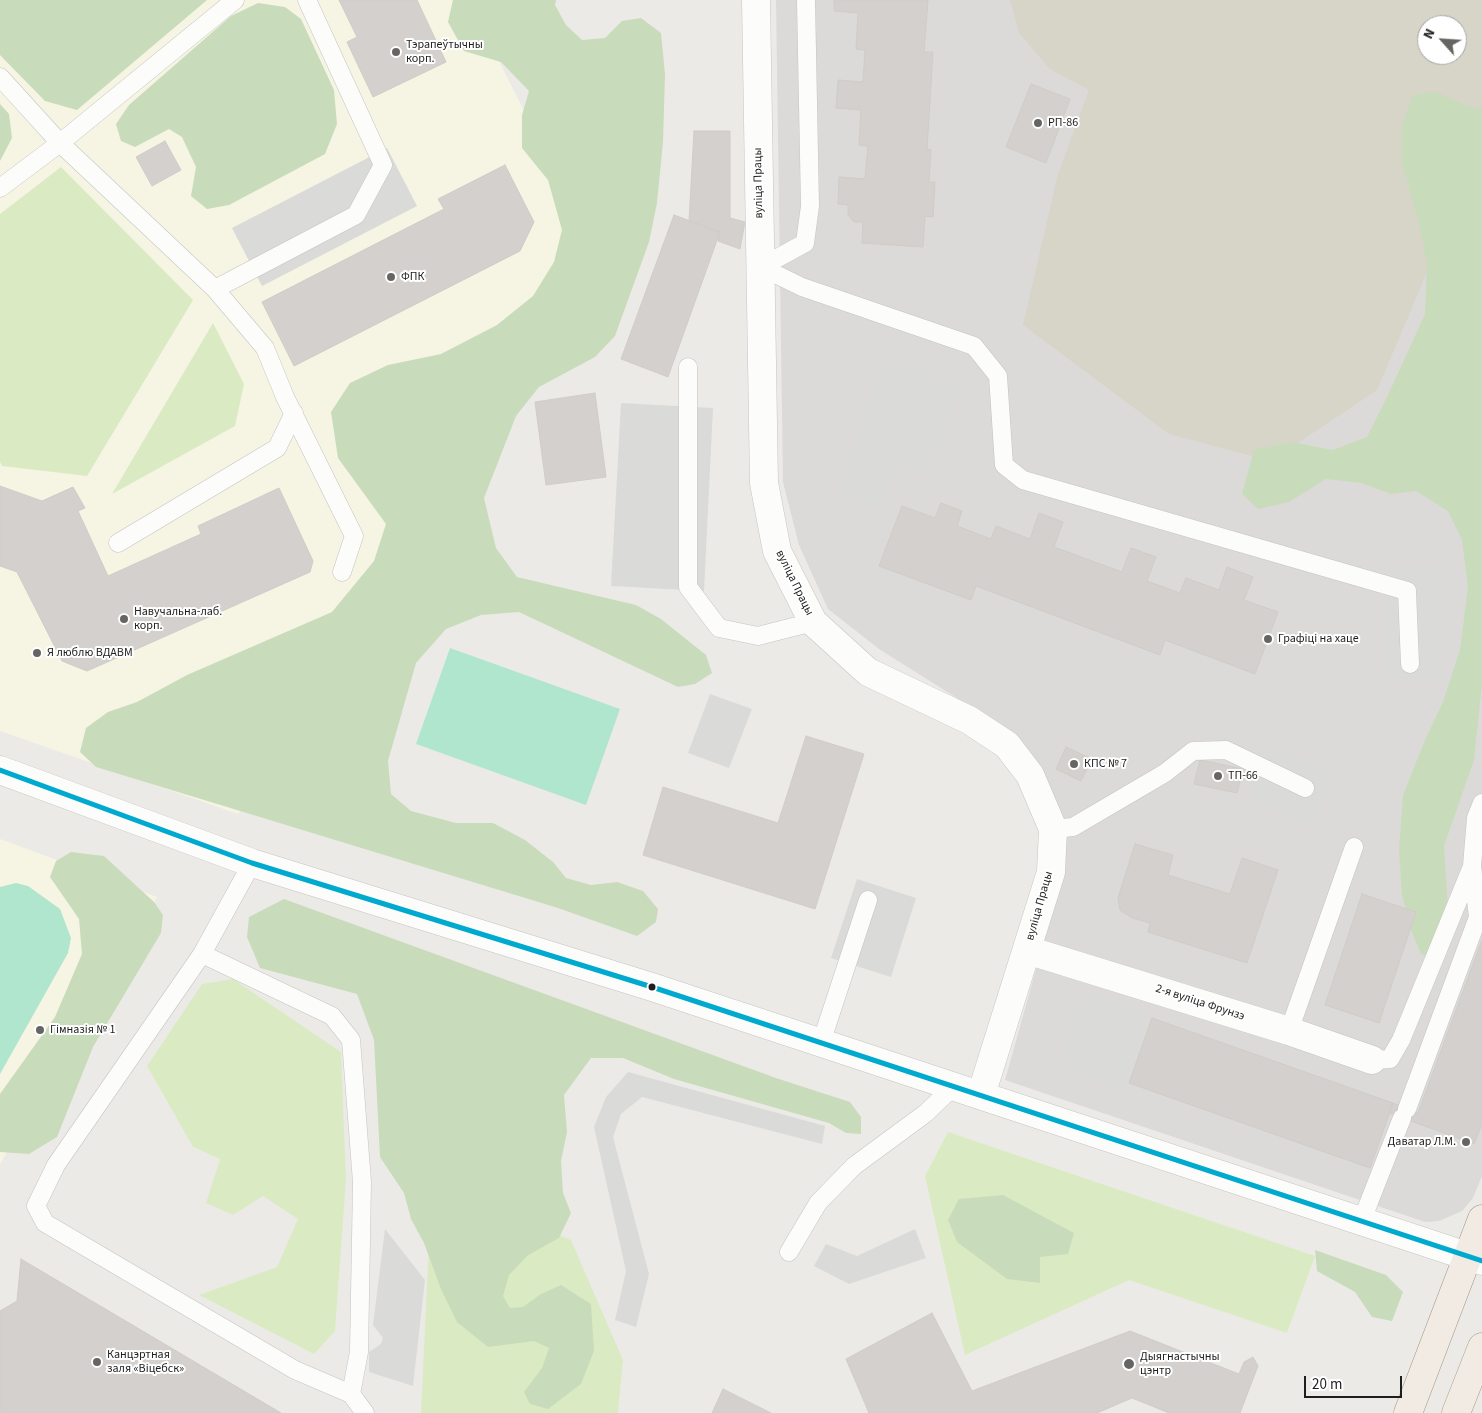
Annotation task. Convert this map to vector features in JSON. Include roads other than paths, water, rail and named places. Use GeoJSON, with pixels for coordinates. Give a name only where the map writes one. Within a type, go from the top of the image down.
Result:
{"type":"FeatureCollection","features":[{"type":"Feature","properties":{"kind":"main road"},"geometry":{"type":"LineString","coordinates":[[1408,1413],[1475,1259],[1482,1219]]}},
{"type":"Feature","properties":{"kind":"main road"},"geometry":{"type":"LineString","coordinates":[[1462,1411],[1482,1347]]}},
{"type":"Feature","properties":{"kind":"street","name":"вуліца Працы"},"geometry":{"type":"LineString","coordinates":[[756,0],[764,483],[777,551],[813,622],[868,672],[969,720],[1007,745],[1030,775],[1052,829],[1051,872],[982,1095]]}},
{"type":"Feature","properties":{"kind":"street"},"geometry":{"type":"LineString","coordinates":[[0,770],[252,863],[633,981],[1362,1220],[1475,1259]]}},
{"type":"Feature","properties":{"kind":"street","name":"2-я вуліца Фрунзэ"},"geometry":{"type":"LineString","coordinates":[[1027,950],[1289,1031],[1372,1060]]}},
{"type":"Feature","properties":{"kind":"lane"},"geometry":{"type":"LineString","coordinates":[[0,188],[60,143],[235,0]]}},
{"type":"Feature","properties":{"kind":"lane"},"geometry":{"type":"LineString","coordinates":[[215,289],[356,215],[383,165],[307,0]]}},
{"type":"Feature","properties":{"kind":"lane"},"geometry":{"type":"LineString","coordinates":[[760,267],[804,243],[810,206],[806,0]]}},
{"type":"Feature","properties":{"kind":"lane"},"geometry":{"type":"LineString","coordinates":[[0,77],[60,143],[215,289],[265,348],[294,413],[354,536],[342,572]]}},
{"type":"Feature","properties":{"kind":"lane"},"geometry":{"type":"LineString","coordinates":[[760,267],[802,287],[974,346],[998,376],[1004,465],[1023,480],[1407,591],[1410,664]]}},
{"type":"Feature","properties":{"kind":"lane"},"geometry":{"type":"LineString","coordinates":[[688,368],[688,587],[719,628],[758,636],[813,622]]}},
{"type":"Feature","properties":{"kind":"lane"},"geometry":{"type":"LineString","coordinates":[[118,543],[277,448],[294,413]]}},
{"type":"Feature","properties":{"kind":"lane"},"geometry":{"type":"LineString","coordinates":[[1052,829],[1072,827],[1165,773],[1193,751],[1226,750],[1305,788]]}},
{"type":"Feature","properties":{"kind":"lane"},"geometry":{"type":"LineString","coordinates":[[1372,1060],[1390,1059],[1401,1040],[1472,866],[1480,814]]}},
{"type":"Feature","properties":{"kind":"lane"},"geometry":{"type":"LineString","coordinates":[[1289,1031],[1354,848]]}},
{"type":"Feature","properties":{"kind":"lane"},"geometry":{"type":"LineString","coordinates":[[252,863],[202,954],[56,1165],[36,1206],[45,1223],[295,1370],[351,1394],[365,1413]]}},
{"type":"Feature","properties":{"kind":"lane"},"geometry":{"type":"LineString","coordinates":[[1362,1220],[1478,918],[1472,866]]}},
{"type":"Feature","properties":{"kind":"lane"},"geometry":{"type":"LineString","coordinates":[[822,1043],[868,900]]}},
{"type":"Feature","properties":{"kind":"lane"},"geometry":{"type":"LineString","coordinates":[[202,954],[332,1016],[351,1040],[362,1182],[359,1352],[351,1394]]}},
{"type":"Feature","properties":{"kind":"lane"},"geometry":{"type":"LineString","coordinates":[[789,1252],[818,1203],[848,1172],[926,1113],[954,1086]]}},
{"type":"Feature","properties":{"kind":"place","name":"Тэрапеўтычны корп."},"geometry":{"type":"Point","coordinates":[396,52]}},
{"type":"Feature","properties":{"kind":"place","name":"РП-86"},"geometry":{"type":"Point","coordinates":[1038,123]}},
{"type":"Feature","properties":{"kind":"place","name":"ФПК"},"geometry":{"type":"Point","coordinates":[391,277]}},
{"type":"Feature","properties":{"kind":"place","name":"Навучальна-лаб. корп."},"geometry":{"type":"Point","coordinates":[124,619]}},
{"type":"Feature","properties":{"kind":"place","name":"Графіці на хаце"},"geometry":{"type":"Point","coordinates":[1268,639]}},
{"type":"Feature","properties":{"kind":"place","name":"Я люблю ВДАВМ"},"geometry":{"type":"Point","coordinates":[37,653]}},
{"type":"Feature","properties":{"kind":"place","name":"КПС № 7"},"geometry":{"type":"Point","coordinates":[1074,764]}},
{"type":"Feature","properties":{"kind":"place","name":"ТП-66"},"geometry":{"type":"Point","coordinates":[1218,776]}},
{"type":"Feature","properties":{"kind":"place","name":"Гімназія № 1"},"geometry":{"type":"Point","coordinates":[40,1030]}},
{"type":"Feature","properties":{"kind":"place","name":"Даватар Л.М."},"geometry":{"type":"Point","coordinates":[1466,1142]}},
{"type":"Feature","properties":{"kind":"place","name":"Канцэртная заля «Віцебск»"},"geometry":{"type":"Point","coordinates":[97,1362]}},
{"type":"Feature","properties":{"kind":"place","name":"Дыягнастычны цэнтр"},"geometry":{"type":"Point","coordinates":[1129,1364]}}]}
